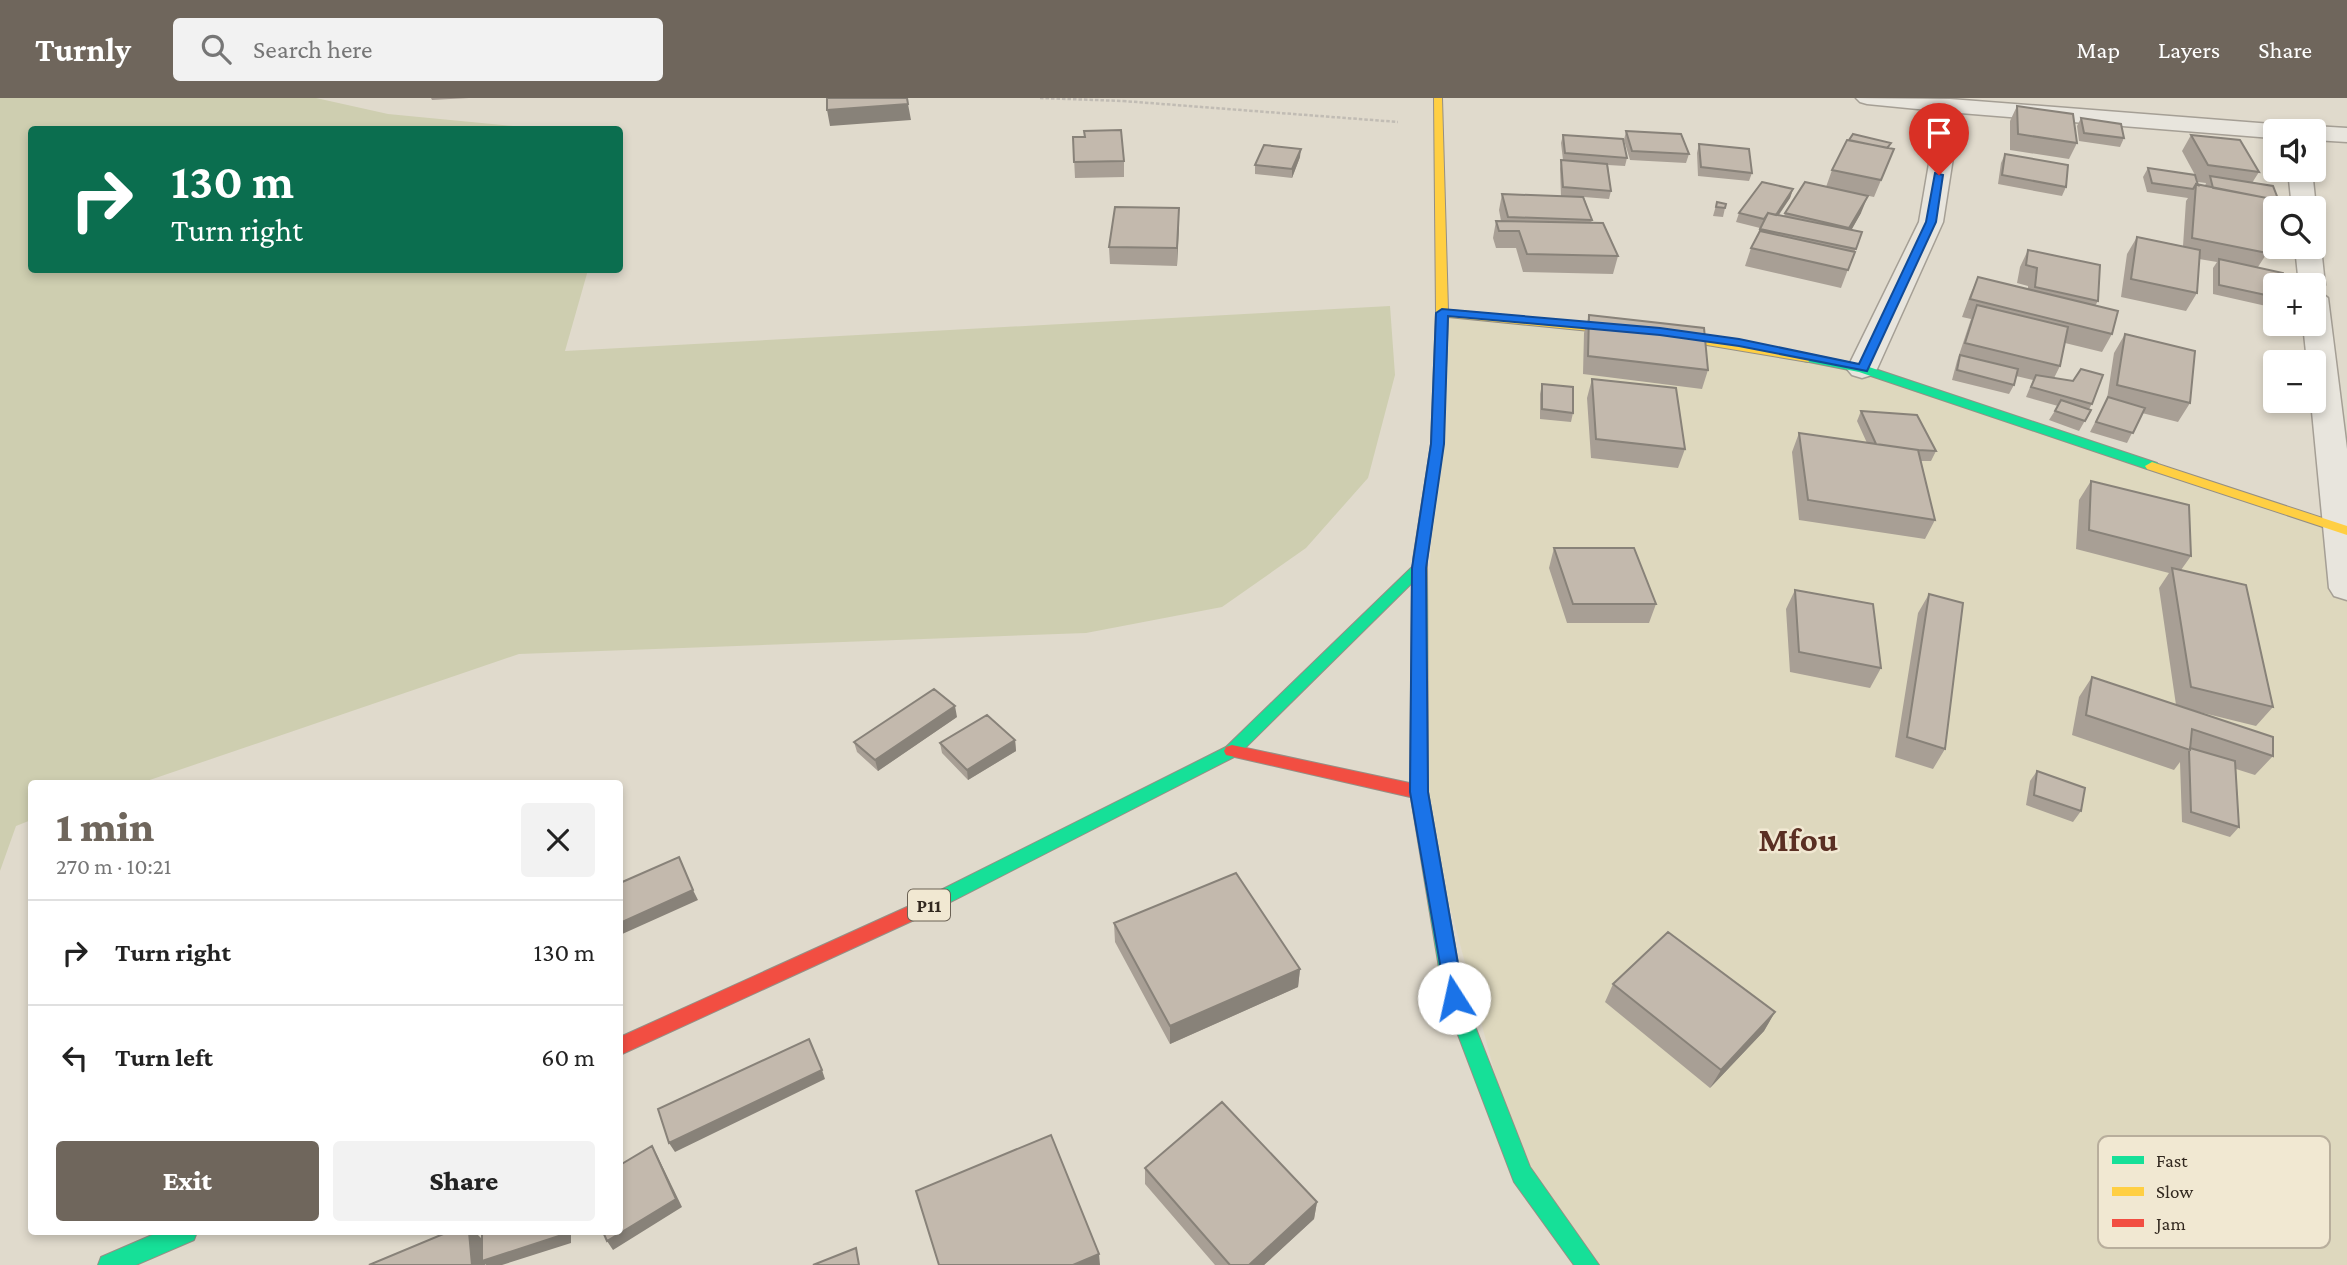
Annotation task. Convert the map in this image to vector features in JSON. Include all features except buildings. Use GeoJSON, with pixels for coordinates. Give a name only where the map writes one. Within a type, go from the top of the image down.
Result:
{"type":"FeatureCollection","features":[{"type":"Feature","properties":{"kind":"main road"},"geometry":{"type":"LineString","coordinates":[[1438,98],[1442,313],[1437,444],[1419,568],[1419,792],[1454,998],[1522,1174],[1588,1265]]}},
{"type":"Feature","properties":{"kind":"main road"},"geometry":{"type":"LineString","coordinates":[[1442,313],[1673,333],[1739,343],[1863,369],[2343,530]]}},
{"type":"Feature","properties":{"kind":"main road","name":"P11"},"geometry":{"type":"LineString","coordinates":[[623,1045],[909,914],[1232,751],[1419,568]]}},
{"type":"Feature","properties":{"kind":"main road"},"geometry":{"type":"LineString","coordinates":[[1232,751],[1419,792]]}},
{"type":"Feature","properties":{"kind":"main road"},"geometry":{"type":"LineString","coordinates":[[109,1265],[179,1235]]}},
{"type":"Feature","properties":{"kind":"street"},"geometry":{"type":"LineString","coordinates":[[1867,98],[2263,131]]}},
{"type":"Feature","properties":{"kind":"street"},"geometry":{"type":"LineString","coordinates":[[1863,369],[1931,222],[1950,105]]}},
{"type":"Feature","properties":{"kind":"street"},"geometry":{"type":"LineString","coordinates":[[2326,134],[2347,135]]}},
{"type":"Feature","properties":{"kind":"street"},"geometry":{"type":"LineString","coordinates":[[2319,336],[2343,530],[2347,588]]}},
{"type":"Feature","properties":{"kind":"path"},"geometry":{"type":"LineString","coordinates":[[1040,98],[1125,99],[1439,125]]}},
{"type":"Feature","properties":{"kind":"shaded area"},"geometry":{"type":"Polygon","coordinates":[[[1442,313],[1660,332],[1862,369],[2339,529],[2347,588],[2347,1265],[1588,1265],[1522,1174],[1419,792],[1442,313]]]}},
{"type":"Feature","properties":{"kind":"green space"},"geometry":{"type":"Polygon","coordinates":[[[0,98],[316,98],[388,114],[512,126],[28,126],[28,273],[587,273],[565,351],[1390,306],[1395,375],[1368,478],[1306,548],[1222,607],[1086,633],[519,654],[150,780],[28,780],[28,821],[16,826],[0,871],[0,98]]]}},
{"type":"Feature","properties":{"kind":"traffic: fast"},"geometry":{"type":"LineString","coordinates":[[1808,358],[1862,369],[2152,466]]}},
{"type":"Feature","properties":{"kind":"traffic: fast"},"geometry":{"type":"LineString","coordinates":[[918,910],[1232,751],[1419,568],[1420,560]]}},
{"type":"Feature","properties":{"kind":"traffic: fast"},"geometry":{"type":"LineString","coordinates":[[1419,568],[1419,792],[1454,998],[1522,1174],[1588,1265]]}},
{"type":"Feature","properties":{"kind":"traffic: fast"},"geometry":{"type":"LineString","coordinates":[[109,1265],[179,1235]]}},
{"type":"Feature","properties":{"kind":"traffic: slow"},"geometry":{"type":"LineString","coordinates":[[1420,560],[1437,444],[1442,313],[1438,98]]}},
{"type":"Feature","properties":{"kind":"traffic: slow"},"geometry":{"type":"LineString","coordinates":[[1442,313],[1671,335],[1808,358]]}},
{"type":"Feature","properties":{"kind":"traffic: slow"},"geometry":{"type":"LineString","coordinates":[[2152,466],[2347,531]]}},
{"type":"Feature","properties":{"kind":"traffic: jam"},"geometry":{"type":"LineString","coordinates":[[1232,751],[1419,792]]}},
{"type":"Feature","properties":{"kind":"traffic: jam"},"geometry":{"type":"LineString","coordinates":[[623,1045],[918,910]]}},
{"type":"Feature","properties":{"kind":"district","name":"Mfou"},"geometry":{"type":"Point","coordinates":[1798,839]}},
{"type":"Feature","properties":{"kind":"route"},"geometry":{"type":"LineString","coordinates":[[1454,998],[1419,792],[1419,568],[1437,444],[1442,313],[1660,332],[1739,343],[1863,369],[1931,222],[1939,175]]}}]}
